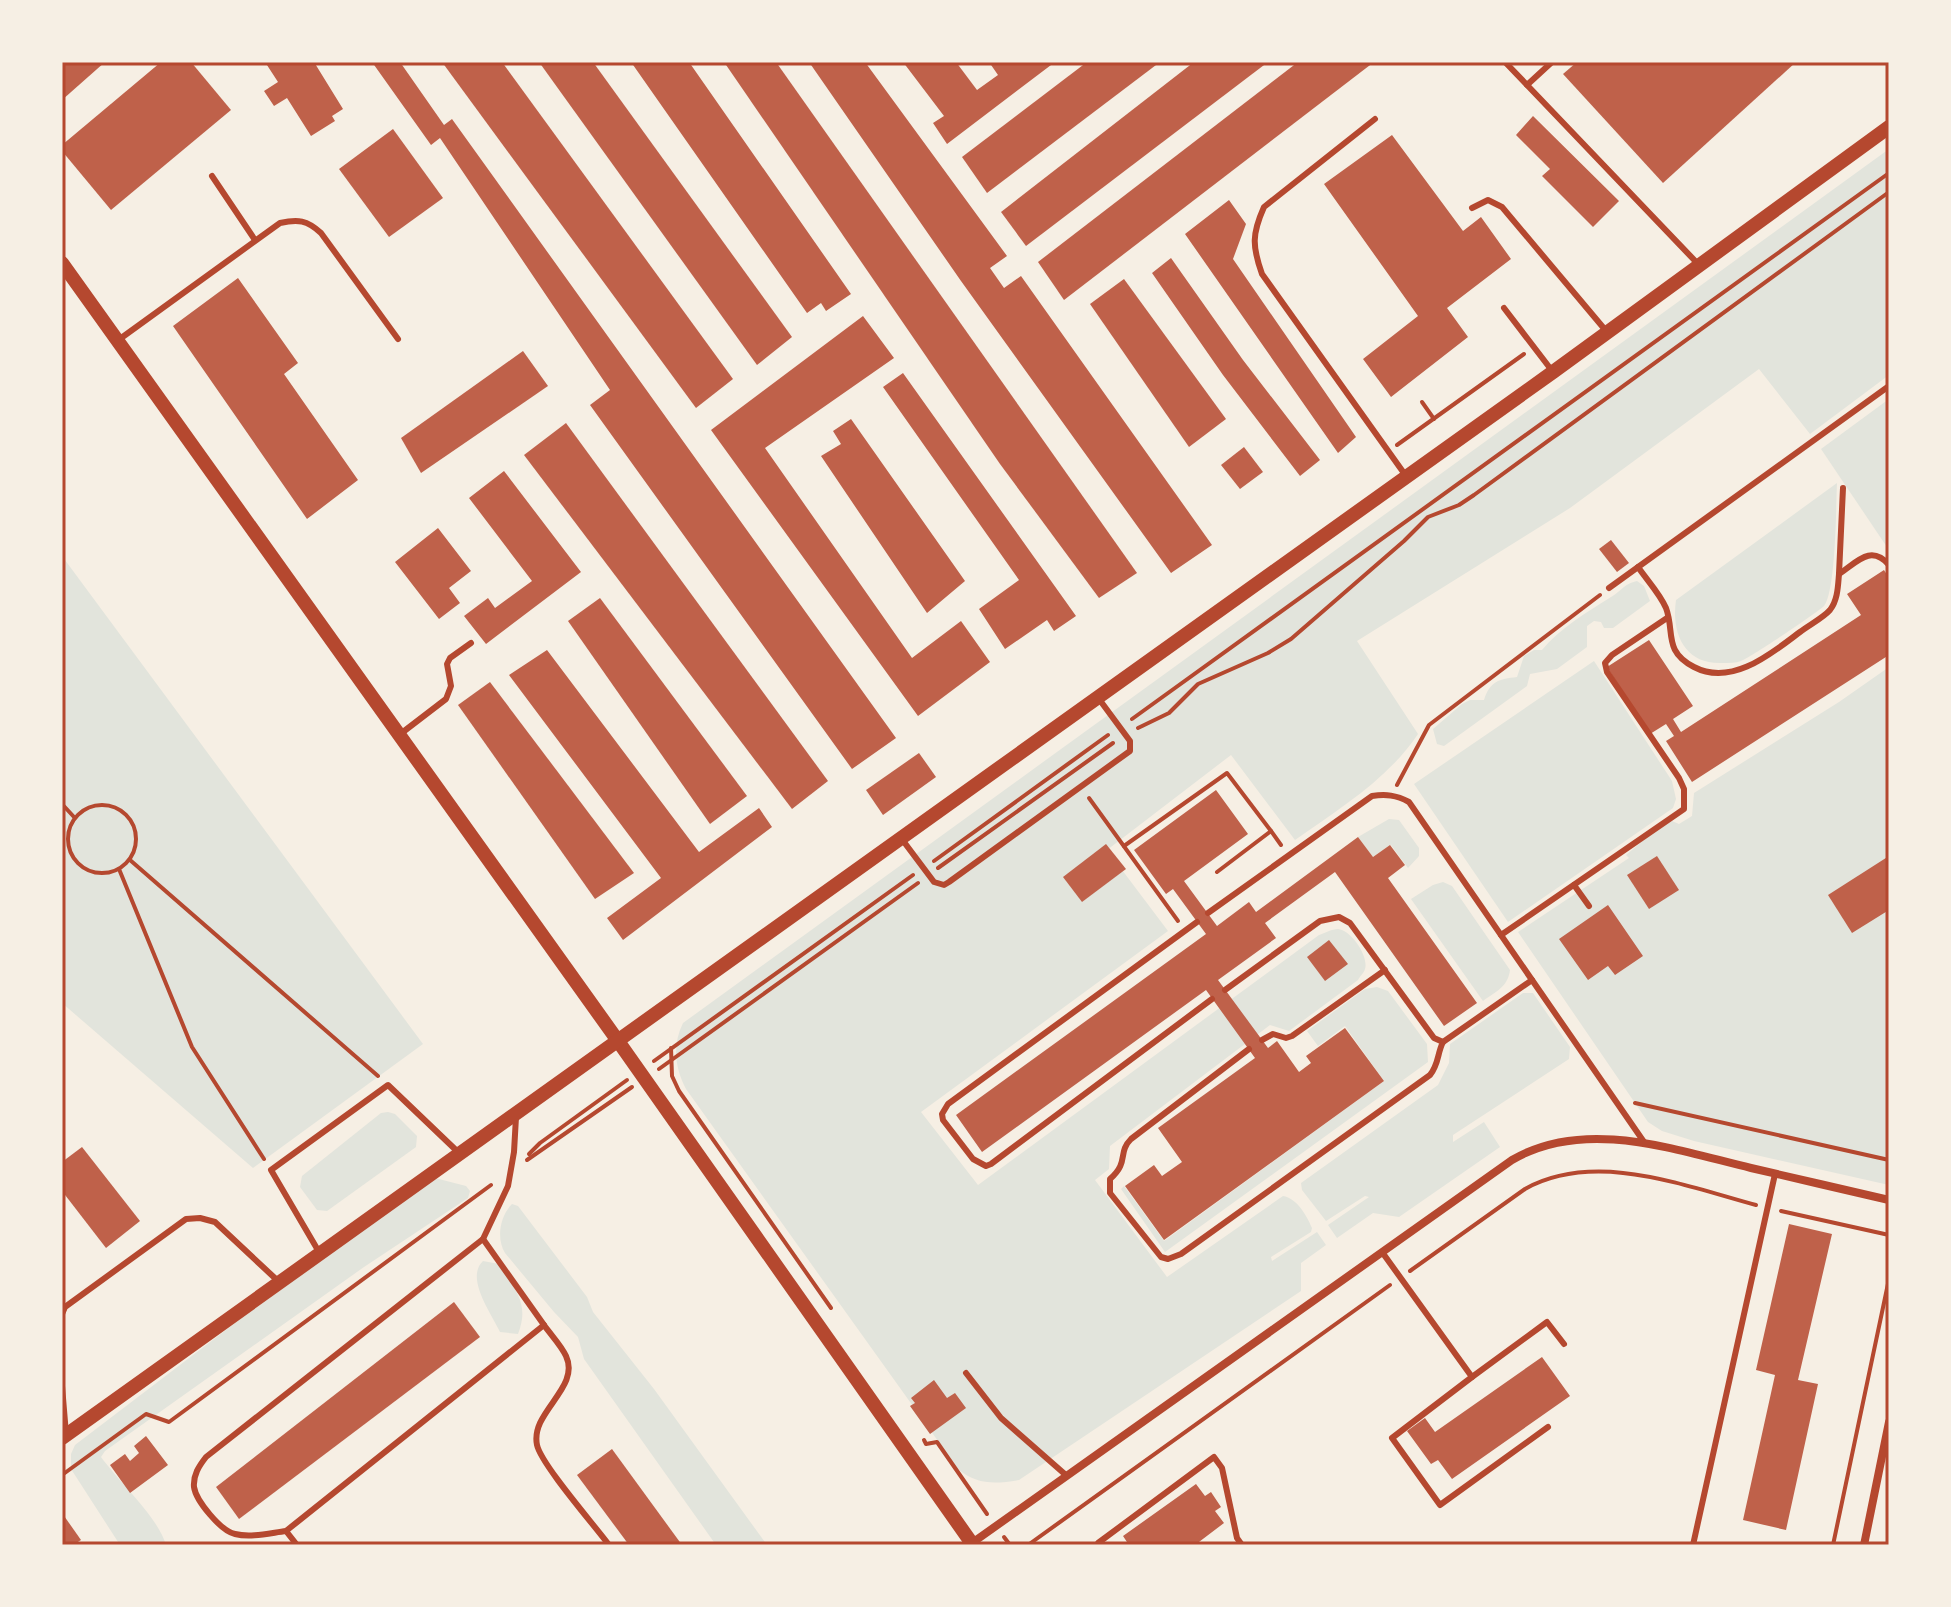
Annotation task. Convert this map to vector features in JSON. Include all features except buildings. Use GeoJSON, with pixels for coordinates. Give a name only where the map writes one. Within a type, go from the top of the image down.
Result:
{"type":"FeatureCollection","features":[{"type":"Feature","properties":{"kind":"street"},"geometry":{"type":"LineString","coordinates":[[64,1437],[1553,372],[1889,127]]}},
{"type":"Feature","properties":{"kind":"street"},"geometry":{"type":"LineString","coordinates":[[62,263],[973,1544],[1512,1160],[1540,1146],[1580,1140],[1644,1142],[1889,1200]]}},
{"type":"Feature","properties":{"kind":"street"},"geometry":{"type":"LineString","coordinates":[[1864,1545],[1886,1457],[1889,1422]]}},
{"type":"Feature","properties":{"kind":"lane"},"geometry":{"type":"LineString","coordinates":[[1505,62],[1699,265]]}},
{"type":"Feature","properties":{"kind":"lane"},"geometry":{"type":"LineString","coordinates":[[1527,85],[1552,62]]}},
{"type":"Feature","properties":{"kind":"lane"},"geometry":{"type":"LineString","coordinates":[[1375,119],[1264,207],[1255,227],[1254,251],[1262,274],[1406,476]]}},
{"type":"Feature","properties":{"kind":"lane"},"geometry":{"type":"LineString","coordinates":[[212,176],[255,240]]}},
{"type":"Feature","properties":{"kind":"lane"},"geometry":{"type":"LineString","coordinates":[[1472,208],[1488,200],[1502,207],[1607,332]]}},
{"type":"Feature","properties":{"kind":"lane"},"geometry":{"type":"LineString","coordinates":[[117,341],[280,223],[297,219],[309,222],[321,233],[398,339]]}},
{"type":"Feature","properties":{"kind":"lane"},"geometry":{"type":"LineString","coordinates":[[1504,308],[1553,372]]}},
{"type":"Feature","properties":{"kind":"lane"},"geometry":{"type":"LineString","coordinates":[[1609,588],[1889,386]]}},
{"type":"Feature","properties":{"kind":"lane"},"geometry":{"type":"LineString","coordinates":[[1638,567],[1666,609],[1670,639],[1675,649],[1695,667],[1709,671],[1739,670],[1758,663],[1830,609],[1837,593],[1843,488]]}},
{"type":"Feature","properties":{"kind":"lane"},"geometry":{"type":"LineString","coordinates":[[1839,574],[1870,554],[1878,555],[1889,565]]}},
{"type":"Feature","properties":{"kind":"lane"},"geometry":{"type":"LineString","coordinates":[[1501,935],[1684,809],[1684,789],[1679,778],[1605,663],[1667,618]]}},
{"type":"Feature","properties":{"kind":"lane"},"geometry":{"type":"LineString","coordinates":[[399,735],[446,699],[451,686],[447,664],[450,658],[471,643]]}},
{"type":"Feature","properties":{"kind":"lane"},"geometry":{"type":"LineString","coordinates":[[901,838],[928,875],[938,884],[949,882],[1130,751],[1130,741],[1097,697]]}},
{"type":"Feature","properties":{"kind":"lane"},"geometry":{"type":"LineString","coordinates":[[1208,913],[1372,796],[1392,795],[1409,802],[1644,1142]]}},
{"type":"Feature","properties":{"kind":"lane"},"geometry":{"type":"LineString","coordinates":[[1574,885],[1589,906]]}},
{"type":"Feature","properties":{"kind":"lane"},"geometry":{"type":"LineString","coordinates":[[1225,990],[1320,921],[1339,917],[1350,923],[1434,1038],[1443,1042]]}},
{"type":"Feature","properties":{"kind":"lane"},"geometry":{"type":"LineString","coordinates":[[1197,922],[948,1104],[942,1114],[943,1120],[976,1163],[991,1164],[1212,999]]}},
{"type":"Feature","properties":{"kind":"lane"},"geometry":{"type":"LineString","coordinates":[[1262,1040],[1273,1034],[1286,1038],[1292,1036],[1385,970]]}},
{"type":"Feature","properties":{"kind":"lane"},"geometry":{"type":"LineString","coordinates":[[1249,1049],[1131,1139],[1124,1150],[1122,1166],[1110,1179],[1110,1193],[1161,1257],[1168,1259],[1181,1254],[1430,1075],[1436,1068],[1443,1042],[1532,980]]}},
{"type":"Feature","properties":{"kind":"lane"},"geometry":{"type":"LineString","coordinates":[[319,1252],[271,1170],[388,1085],[459,1153]]}},
{"type":"Feature","properties":{"kind":"lane"},"geometry":{"type":"LineString","coordinates":[[516,1112],[508,1186],[483,1239],[206,1457],[198,1467],[194,1487],[198,1496],[227,1532],[248,1535],[286,1531],[544,1325]]}},
{"type":"Feature","properties":{"kind":"lane"},"geometry":{"type":"LineString","coordinates":[[1693,1545],[1775,1174]]}},
{"type":"Feature","properties":{"kind":"lane"},"geometry":{"type":"LineString","coordinates":[[62,1314],[65,1307],[186,1219],[200,1218],[215,1222],[278,1281]]}},
{"type":"Feature","properties":{"kind":"lane"},"geometry":{"type":"LineString","coordinates":[[483,1239],[566,1356],[568,1378],[537,1429],[539,1454],[609,1545]]}},
{"type":"Feature","properties":{"kind":"lane"},"geometry":{"type":"LineString","coordinates":[[1382,1252],[1472,1377]]}},
{"type":"Feature","properties":{"kind":"lane"},"geometry":{"type":"LineString","coordinates":[[1548,1427],[1440,1505],[1392,1438],[1547,1322],[1564,1344]]}},
{"type":"Feature","properties":{"kind":"lane"},"geometry":{"type":"LineString","coordinates":[[966,1373],[1001,1418],[1067,1476]]}},
{"type":"Feature","properties":{"kind":"lane"},"geometry":{"type":"LineString","coordinates":[[62,1386],[64,1437]]}},
{"type":"Feature","properties":{"kind":"lane"},"geometry":{"type":"LineString","coordinates":[[1100,1545],[1098,1543],[1214,1457],[1222,1468],[1237,1538],[1242,1545]]}},
{"type":"Feature","properties":{"kind":"lane"},"geometry":{"type":"LineString","coordinates":[[286,1531],[297,1545]]}},
{"type":"Feature","properties":{"kind":"path"},"geometry":{"type":"LineString","coordinates":[[62,1475],[146,1414],[169,1422],[643,1076],[671,1048],[1889,173]]}},
{"type":"Feature","properties":{"kind":"path"},"geometry":{"type":"LineString","coordinates":[[512,1170],[540,1143],[670,1061],[1125,735],[1169,713],[1198,684],[1268,653],[1291,639],[1428,517],[1459,505],[1474,495],[1889,192]]}},
{"type":"Feature","properties":{"kind":"path"},"geometry":{"type":"LineString","coordinates":[[1389,451],[1534,347]]}},
{"type":"Feature","properties":{"kind":"path"},"geometry":{"type":"LineString","coordinates":[[1422,402],[1434,419]]}},
{"type":"Feature","properties":{"kind":"path"},"geometry":{"type":"LineString","coordinates":[[1392,795],[1429,725],[1609,588]]}},
{"type":"Feature","properties":{"kind":"path"},"geometry":{"type":"LineString","coordinates":[[1124,846],[1227,773],[1271,831],[1217,872]]}},
{"type":"Feature","properties":{"kind":"path"},"geometry":{"type":"LineString","coordinates":[[1080,787],[1185,931]]}},
{"type":"Feature","properties":{"kind":"path"},"geometry":{"type":"LineString","coordinates":[[62,804],[75,817]]}},
{"type":"Feature","properties":{"kind":"path"},"geometry":{"type":"LineString","coordinates":[[96,804],[122,810],[131,820],[136,833],[136,847],[130,860],[119,869],[106,873],[92,872],[80,865],[71,855],[67,841],[75,817],[96,804]]}},
{"type":"Feature","properties":{"kind":"path"},"geometry":{"type":"LineString","coordinates":[[130,860],[388,1085]]}},
{"type":"Feature","properties":{"kind":"path"},"geometry":{"type":"LineString","coordinates":[[119,869],[192,1047],[271,1170]]}},
{"type":"Feature","properties":{"kind":"path"},"geometry":{"type":"LineString","coordinates":[[671,1048],[670,1061],[679,1091],[835,1313]]}},
{"type":"Feature","properties":{"kind":"path"},"geometry":{"type":"LineString","coordinates":[[1628,1101],[1889,1160]]}},
{"type":"Feature","properties":{"kind":"path"},"geometry":{"type":"LineString","coordinates":[[1028,1545],[1525,1189],[1560,1175],[1602,1172],[1658,1179],[1766,1208],[1889,1235]]}},
{"type":"Feature","properties":{"kind":"path"},"geometry":{"type":"LineString","coordinates":[[1833,1545],[1889,1279]]}},
{"type":"Feature","properties":{"kind":"path"},"geometry":{"type":"LineString","coordinates":[[917,1431],[926,1444],[937,1442],[1010,1545]]}},
{"type":"Feature","properties":{"kind":"shaded area"},"geometry":{"type":"Polygon","coordinates":[[[1889,149],[1889,375],[1810,434],[1759,369],[1570,508],[1357,641],[1418,734],[1406,750],[1362,792],[1295,840],[1231,755],[1107,850],[1168,931],[921,1112],[978,1185],[1319,935],[1336,929],[1343,930],[1362,951],[1366,964],[1358,980],[1289,1031],[1270,1025],[1110,1146],[1109,1169],[1095,1180],[1167,1277],[1283,1196],[1288,1197],[1304,1213],[1311,1232],[1271,1257],[1272,1261],[1317,1232],[1326,1245],[1301,1263],[1301,1291],[1019,1480],[987,1482],[965,1474],[958,1469],[686,1089],[676,1056],[683,1023],[1889,149]]]}},
{"type":"Feature","properties":{"kind":"shaded area"},"geometry":{"type":"Polygon","coordinates":[[[1889,399],[1889,550],[1821,449],[1889,399]]]}},
{"type":"Feature","properties":{"kind":"shaded area"},"geometry":{"type":"Polygon","coordinates":[[[1837,483],[1833,566],[1824,606],[1741,661],[1710,662],[1690,653],[1683,645],[1676,624],[1676,600],[1837,483]]]}},
{"type":"Feature","properties":{"kind":"shaded area"},"geometry":{"type":"Polygon","coordinates":[[[62,556],[423,1044],[253,1168],[62,1003],[62,556]]]}},
{"type":"Feature","properties":{"kind":"shaded area"},"geometry":{"type":"Polygon","coordinates":[[[1637,581],[1644,586],[1650,601],[1613,628],[1604,628],[1601,622],[1594,621],[1587,626],[1587,647],[1557,669],[1530,674],[1527,686],[1444,746],[1437,744],[1433,729],[1462,704],[1470,700],[1484,700],[1496,682],[1517,677],[1524,656],[1534,650],[1542,650],[1574,621],[1637,581]]]}},
{"type":"Feature","properties":{"kind":"shaded area"},"geometry":{"type":"Polygon","coordinates":[[[1594,661],[1672,781],[1676,799],[1673,808],[1508,922],[1414,784],[1594,661]]]}},
{"type":"Feature","properties":{"kind":"shaded area"},"geometry":{"type":"Polygon","coordinates":[[[1889,667],[1889,1185],[1694,1141],[1662,1131],[1648,1122],[1518,932],[1629,858],[1626,855],[1658,828],[1672,821],[1679,824],[1692,816],[1694,793],[1889,667]]]}},
{"type":"Feature","properties":{"kind":"shaded area"},"geometry":{"type":"Polygon","coordinates":[[[1389,819],[1399,820],[1419,848],[1419,856],[1408,868],[1391,845],[1373,857],[1358,837],[1389,819]]]}},
{"type":"Feature","properties":{"kind":"shaded area"},"geometry":{"type":"Polygon","coordinates":[[[1443,882],[1452,886],[1510,970],[1504,985],[1483,1001],[1411,899],[1443,882]]]}},
{"type":"Feature","properties":{"kind":"shaded area"},"geometry":{"type":"Polygon","coordinates":[[[1377,987],[1388,991],[1427,1044],[1428,1062],[1165,1252],[1121,1189],[1124,1186],[1164,1241],[1384,1081],[1345,1026],[1318,1046],[1307,1031],[1365,989],[1377,987]]]}},
{"type":"Feature","properties":{"kind":"shaded area"},"geometry":{"type":"Polygon","coordinates":[[[1523,993],[1533,993],[1570,1047],[1569,1059],[1453,1135],[1453,1142],[1484,1122],[1500,1147],[1399,1217],[1373,1213],[1337,1238],[1328,1225],[1369,1197],[1365,1196],[1326,1221],[1302,1190],[1301,1183],[1438,1085],[1449,1063],[1450,1044],[1523,993]]]}},
{"type":"Feature","properties":{"kind":"shaded area"},"geometry":{"type":"Polygon","coordinates":[[[381,1113],[395,1114],[417,1136],[416,1147],[327,1211],[317,1210],[300,1187],[302,1176],[381,1113]]]}},
{"type":"Feature","properties":{"kind":"shaded area"},"geometry":{"type":"Polygon","coordinates":[[[435,1178],[466,1186],[470,1191],[468,1198],[364,1267],[105,1451],[101,1457],[147,1511],[166,1545],[120,1545],[71,1469],[71,1454],[75,1445],[239,1320],[435,1178]]]}},
{"type":"Feature","properties":{"kind":"shaded area"},"geometry":{"type":"Polygon","coordinates":[[[512,1204],[518,1206],[587,1297],[593,1312],[654,1389],[767,1545],[716,1545],[584,1359],[578,1337],[505,1253],[501,1227],[512,1204]]]}},
{"type":"Feature","properties":{"kind":"shaded area"},"geometry":{"type":"Polygon","coordinates":[[[483,1261],[499,1264],[519,1297],[522,1314],[518,1334],[500,1332],[486,1306],[477,1277],[483,1261]]]}}]}
